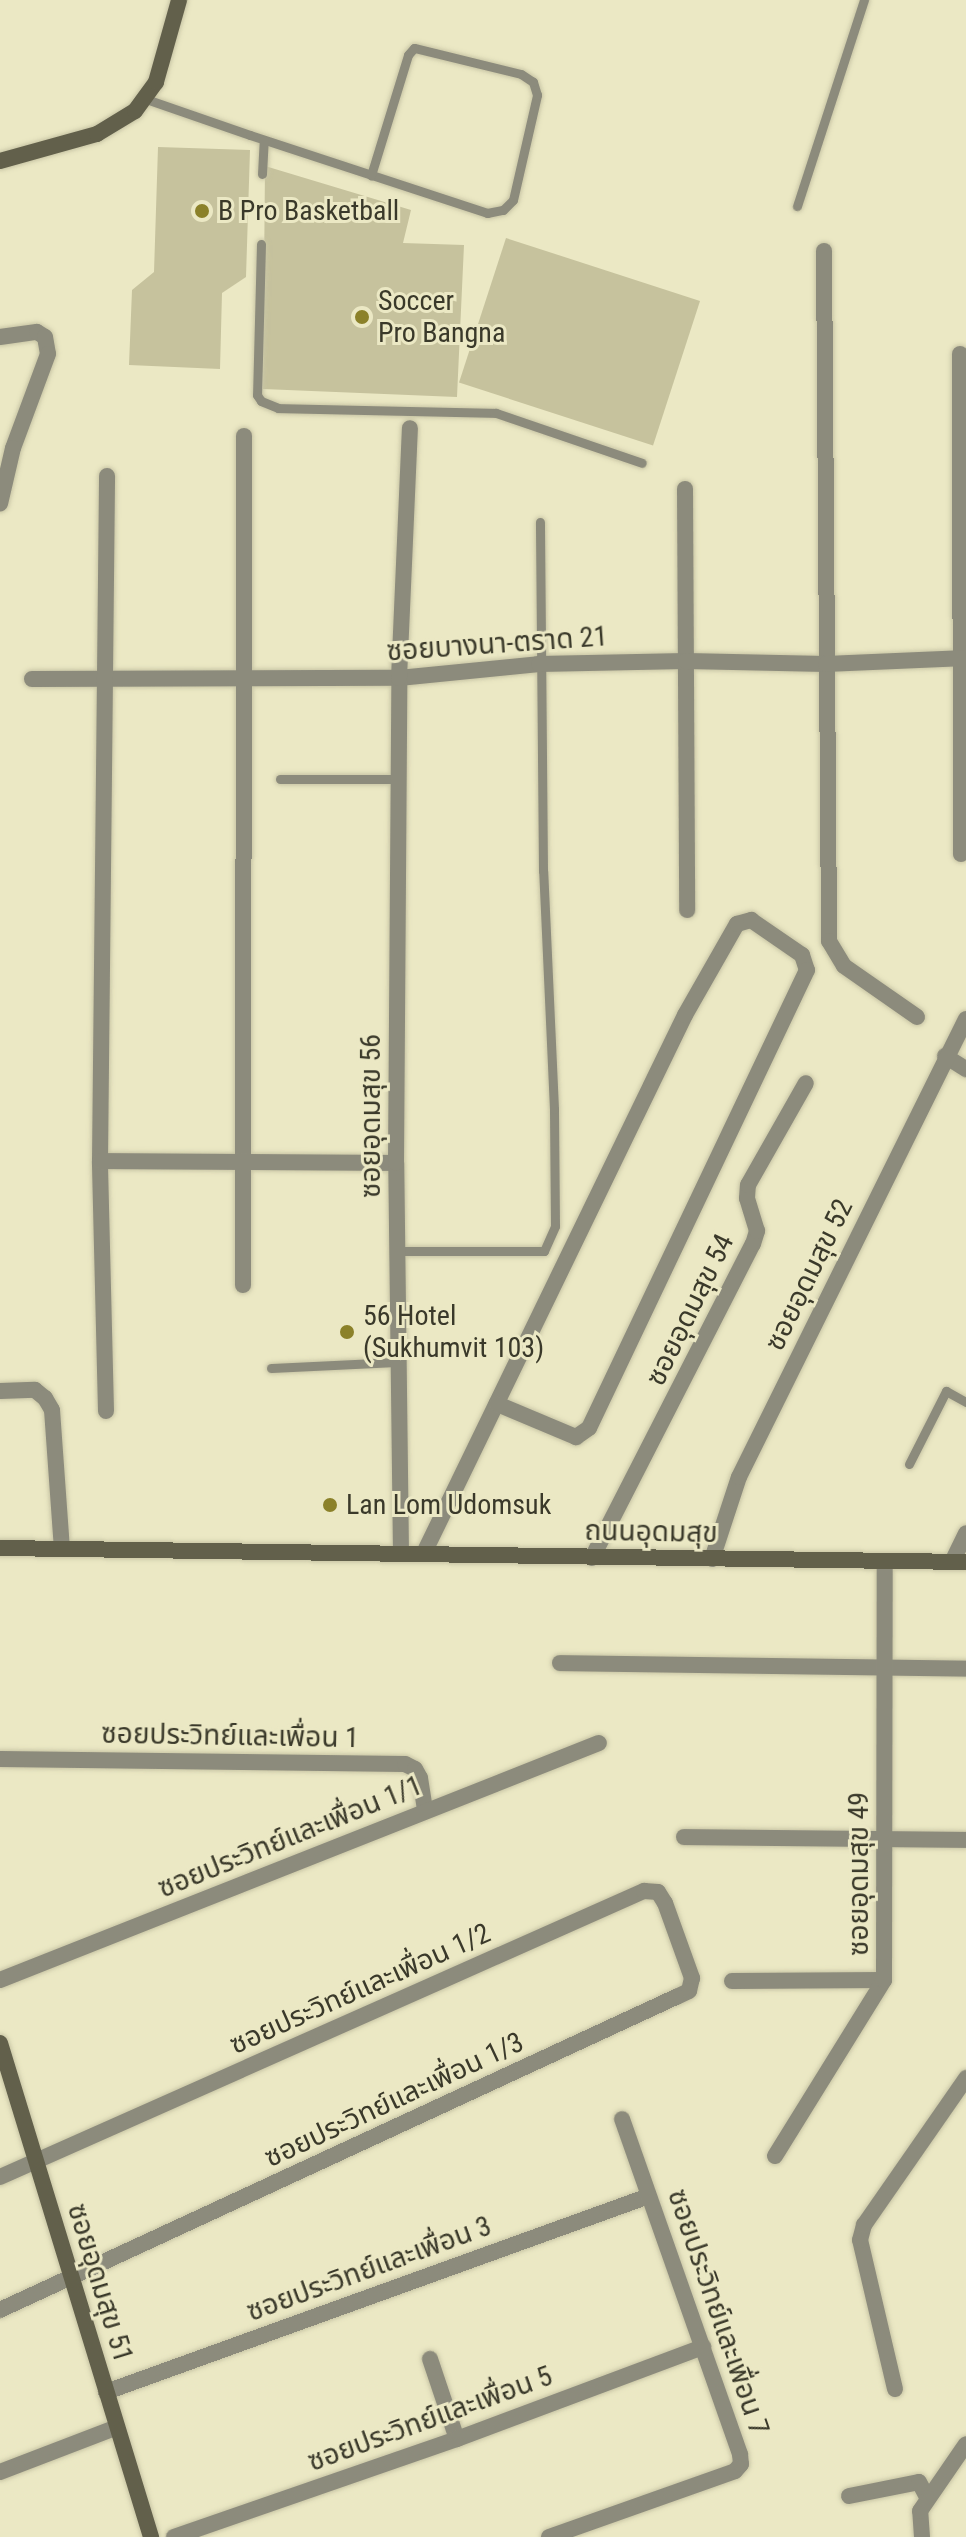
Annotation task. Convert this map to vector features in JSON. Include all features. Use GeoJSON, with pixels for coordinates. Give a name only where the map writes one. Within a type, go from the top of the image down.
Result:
{"type":"FeatureCollection","features":[{"type":"Feature","properties":{"kind":"main road"},"geometry":{"type":"LineString","coordinates":[[0,161],[97,134],[118,124],[146,99],[162,68],[179,0]]}},
{"type":"Feature","properties":{"kind":"main road","name":"ถนนอุดมสุข"},"geometry":{"type":"LineString","coordinates":[[0,1548],[959,1562]]}},
{"type":"Feature","properties":{"kind":"main road","name":"ซอยอุดมสุข 51"},"geometry":{"type":"LineString","coordinates":[[0,2043],[151,2537]]}},
{"type":"Feature","properties":{"kind":"street"},"geometry":{"type":"LineString","coordinates":[[824,251],[829,941],[844,966],[917,1017]]}},
{"type":"Feature","properties":{"kind":"street"},"geometry":{"type":"LineString","coordinates":[[0,337],[37,332],[48,345],[48,354],[7,450],[0,504]]}},
{"type":"Feature","properties":{"kind":"street"},"geometry":{"type":"LineString","coordinates":[[960,354],[961,854]]}},
{"type":"Feature","properties":{"kind":"street","name":"ซอยอุดมสุข 56"},"geometry":{"type":"LineString","coordinates":[[401,1554],[396,1163],[398,779],[399,678],[410,428]]}},
{"type":"Feature","properties":{"kind":"street"},"geometry":{"type":"LineString","coordinates":[[243,1285],[241,680],[244,436]]}},
{"type":"Feature","properties":{"kind":"street"},"geometry":{"type":"LineString","coordinates":[[106,1411],[100,1161],[107,476]]}},
{"type":"Feature","properties":{"kind":"street"},"geometry":{"type":"LineString","coordinates":[[685,489],[687,910]]}},
{"type":"Feature","properties":{"kind":"street","name":"ซอยบางนา-ตราด 21"},"geometry":{"type":"LineString","coordinates":[[32,679],[399,678],[539,664],[686,661],[826,664],[963,658]]}},
{"type":"Feature","properties":{"kind":"street"},"geometry":{"type":"LineString","coordinates":[[424,1553],[685,1015],[737,924],[751,920],[802,955],[807,970],[589,1428],[576,1437],[497,1404]]}},
{"type":"Feature","properties":{"kind":"street","name":"ซอยอุดมสุข 52"},"geometry":{"type":"LineString","coordinates":[[712,1559],[739,1477],[966,1019]]}},
{"type":"Feature","properties":{"kind":"street"},"geometry":{"type":"LineString","coordinates":[[945,1056],[966,1069]]}},
{"type":"Feature","properties":{"kind":"street","name":"ซอยอุดมสุข 54"},"geometry":{"type":"LineString","coordinates":[[592,1558],[753,1244],[757,1231],[747,1198],[748,1185],[806,1083]]}},
{"type":"Feature","properties":{"kind":"street"},"geometry":{"type":"LineString","coordinates":[[100,1161],[396,1163]]}},
{"type":"Feature","properties":{"kind":"street"},"geometry":{"type":"LineString","coordinates":[[0,1391],[35,1390],[45,1398],[52,1410],[62,1549]]}},
{"type":"Feature","properties":{"kind":"street"},"geometry":{"type":"LineString","coordinates":[[959,1562],[966,1533]]}},
{"type":"Feature","properties":{"kind":"street","name":"ซอยอุดมสุข 49"},"geometry":{"type":"LineString","coordinates":[[775,2156],[884,1980],[885,1561]]}},
{"type":"Feature","properties":{"kind":"street"},"geometry":{"type":"LineString","coordinates":[[560,1663],[966,1669]]}},
{"type":"Feature","properties":{"kind":"street","name":"ซอยประวิทย์และเพื่อน 1/1"},"geometry":{"type":"LineString","coordinates":[[0,1980],[599,1743]]}},
{"type":"Feature","properties":{"kind":"street","name":"ซอยประวิทย์และเพื่อน 1"},"geometry":{"type":"LineString","coordinates":[[0,1759],[405,1764],[415,1769],[420,1778],[425,1811]]}},
{"type":"Feature","properties":{"kind":"street"},"geometry":{"type":"LineString","coordinates":[[684,1837],[966,1840]]}},
{"type":"Feature","properties":{"kind":"street","name":"ซอยประวิทย์และเพื่อน 1/2"},"geometry":{"type":"LineString","coordinates":[[36,2161],[644,1891],[658,1892],[679,1941]]}},
{"type":"Feature","properties":{"kind":"street","name":"ซอยประวิทย์และเพื่อน 1/3"},"geometry":{"type":"LineString","coordinates":[[72,2278],[689,1991],[692,1978],[679,1941]]}},
{"type":"Feature","properties":{"kind":"street"},"geometry":{"type":"LineString","coordinates":[[732,1981],[884,1980]]}},
{"type":"Feature","properties":{"kind":"street"},"geometry":{"type":"LineString","coordinates":[[895,2389],[860,2240],[864,2225],[966,2078]]}},
{"type":"Feature","properties":{"kind":"street","name":"ซอยประวิทย์และเพื่อน 7"},"geometry":{"type":"LineString","coordinates":[[549,2537],[735,2471],[741,2464],[622,2119]]}},
{"type":"Feature","properties":{"kind":"street"},"geometry":{"type":"LineString","coordinates":[[0,2177],[36,2161]]}},
{"type":"Feature","properties":{"kind":"street","name":"ซอยประวิทย์และเพื่อน 3"},"geometry":{"type":"LineString","coordinates":[[106,2392],[649,2196]]}},
{"type":"Feature","properties":{"kind":"street"},"geometry":{"type":"LineString","coordinates":[[0,2310],[72,2278]]}},
{"type":"Feature","properties":{"kind":"street","name":"ซอยประวิทย์และเพื่อน 5"},"geometry":{"type":"LineString","coordinates":[[174,2537],[457,2439],[703,2347]]}},
{"type":"Feature","properties":{"kind":"street"},"geometry":{"type":"LineString","coordinates":[[430,2359],[457,2439]]}},
{"type":"Feature","properties":{"kind":"street"},"geometry":{"type":"LineString","coordinates":[[0,2472],[117,2427]]}},
{"type":"Feature","properties":{"kind":"street"},"geometry":{"type":"LineString","coordinates":[[922,2537],[920,2511],[923,2490],[966,2444]]}},
{"type":"Feature","properties":{"kind":"street"},"geometry":{"type":"LineString","coordinates":[[849,2496],[923,2490]]}},
{"type":"Feature","properties":{"kind":"lane"},"geometry":{"type":"LineString","coordinates":[[797,206],[864,0]]}},
{"type":"Feature","properties":{"kind":"lane"},"geometry":{"type":"LineString","coordinates":[[146,99],[264,140],[487,213],[503,210],[513,200],[537,95],[533,82],[521,74],[414,48],[408,55],[371,175]]}},
{"type":"Feature","properties":{"kind":"lane"},"geometry":{"type":"LineString","coordinates":[[262,174],[264,140]]}},
{"type":"Feature","properties":{"kind":"lane"},"geometry":{"type":"LineString","coordinates":[[261,244],[257,395],[261,401],[278,408],[496,413],[642,463]]}},
{"type":"Feature","properties":{"kind":"lane"},"geometry":{"type":"LineString","coordinates":[[398,1251],[544,1251],[555,1226],[539,664],[540,522]]}},
{"type":"Feature","properties":{"kind":"lane"},"geometry":{"type":"LineString","coordinates":[[280,779],[398,779]]}},
{"type":"Feature","properties":{"kind":"lane"},"geometry":{"type":"LineString","coordinates":[[271,1368],[397,1362]]}},
{"type":"Feature","properties":{"kind":"lane"},"geometry":{"type":"LineString","coordinates":[[909,1464],[946,1391],[966,1402]]}},
{"type":"Feature","properties":{"kind":"shaded area","name":"B Pro Basketball"},"geometry":{"type":"Polygon","coordinates":[[[158,147],[250,150],[246,277],[222,293],[220,369],[129,365],[132,290],[154,272],[158,147]]]}},
{"type":"Feature","properties":{"kind":"shaded area","name":"Soccer Pro Bangna"},"geometry":{"type":"Polygon","coordinates":[[[265,166],[411,210],[403,243],[464,245],[457,397],[263,389],[265,166]]]}},
{"type":"Feature","properties":{"kind":"shaded area","name":"Soccer Pro Bangna"},"geometry":{"type":"Polygon","coordinates":[[[506,238],[700,301],[653,446],[459,383],[506,238]]]}},
{"type":"Feature","properties":{"kind":"place","name":"B Pro Basketball"},"geometry":{"type":"Point","coordinates":[202,211]}},
{"type":"Feature","properties":{"kind":"place","name":"Soccer Pro Bangna"},"geometry":{"type":"Point","coordinates":[362,317]}},
{"type":"Feature","properties":{"kind":"place","name":"56 Hotel (Sukhumvit 103)"},"geometry":{"type":"Point","coordinates":[347,1332]}},
{"type":"Feature","properties":{"kind":"place","name":"Lan Lom Udomsuk"},"geometry":{"type":"Point","coordinates":[330,1505]}}]}
